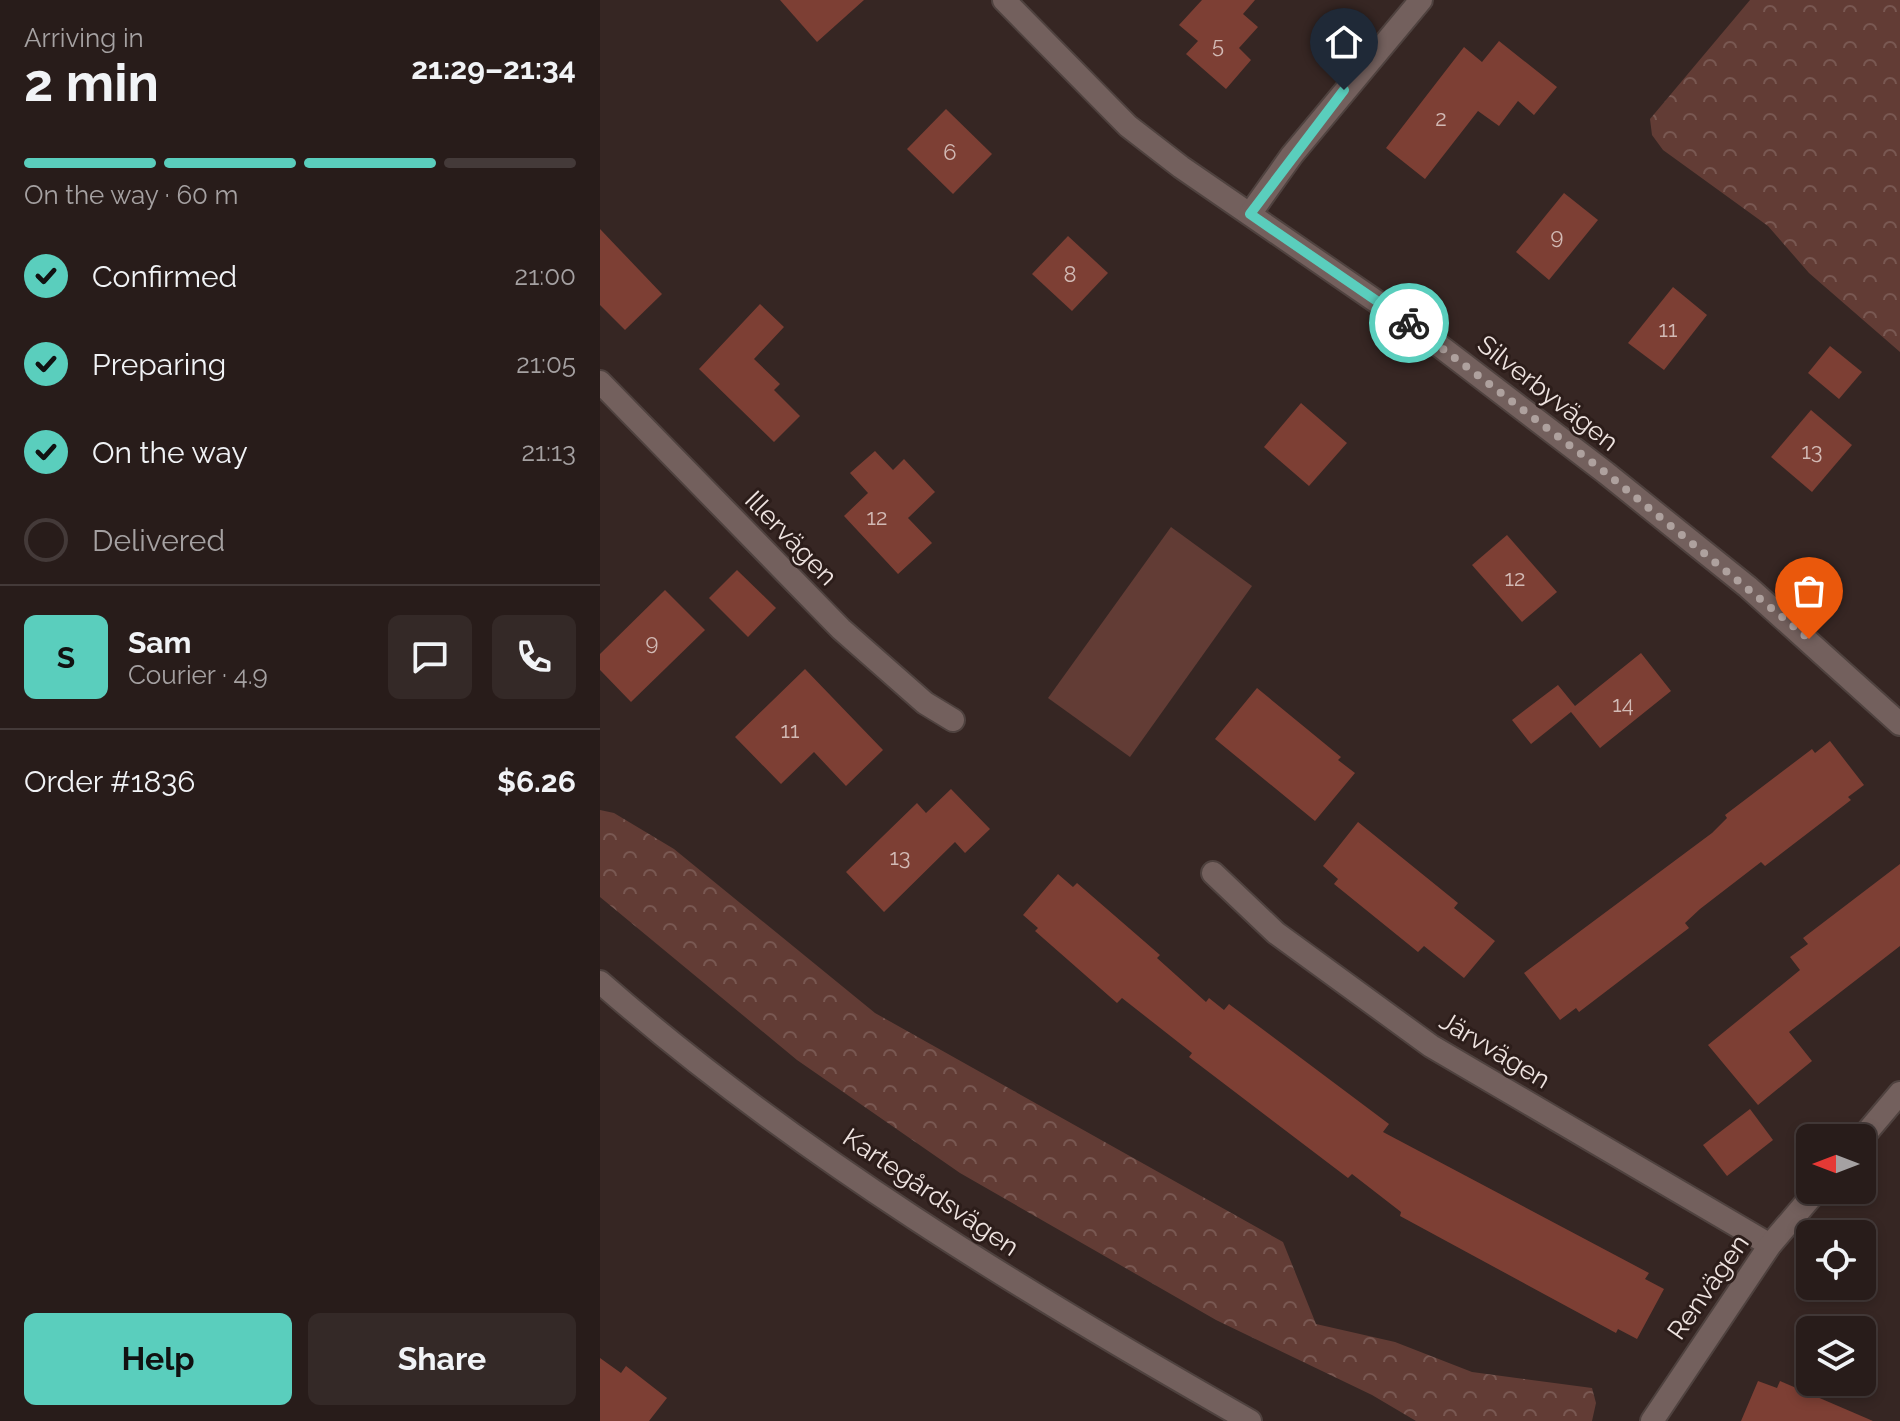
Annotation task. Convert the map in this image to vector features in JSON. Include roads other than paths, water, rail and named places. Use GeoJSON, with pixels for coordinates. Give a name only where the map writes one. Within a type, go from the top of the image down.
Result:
{"type":"FeatureCollection","features":[{"type":"Feature","properties":{"kind":"street","name":"Silverbyvägen"},"geometry":{"type":"LineString","coordinates":[[1004,0],[1128,126],[1418,329],[1606,473],[1771,607],[1900,724]]}},
{"type":"Feature","properties":{"kind":"street"},"geometry":{"type":"LineString","coordinates":[[1250,214],[1292,155],[1421,0]]}},
{"type":"Feature","properties":{"kind":"street","name":"Illervägen"},"geometry":{"type":"LineString","coordinates":[[600,382],[841,629],[925,703],[953,720]]}},
{"type":"Feature","properties":{"kind":"street","name":"Järvvägen"},"geometry":{"type":"LineString","coordinates":[[1213,873],[1276,933],[1431,1046],[1770,1245]]}},
{"type":"Feature","properties":{"kind":"street","name":"Kartegårdsvägen"},"geometry":{"type":"LineString","coordinates":[[600,982],[791,1131],[912,1214],[1092,1328],[1250,1421]]}},
{"type":"Feature","properties":{"kind":"street"},"geometry":{"type":"LineString","coordinates":[[1874,1124],[1900,1093]]}},
{"type":"Feature","properties":{"kind":"street","name":"Renvägen"},"geometry":{"type":"LineString","coordinates":[[1652,1421],[1770,1245],[1805,1204]]}}]}
